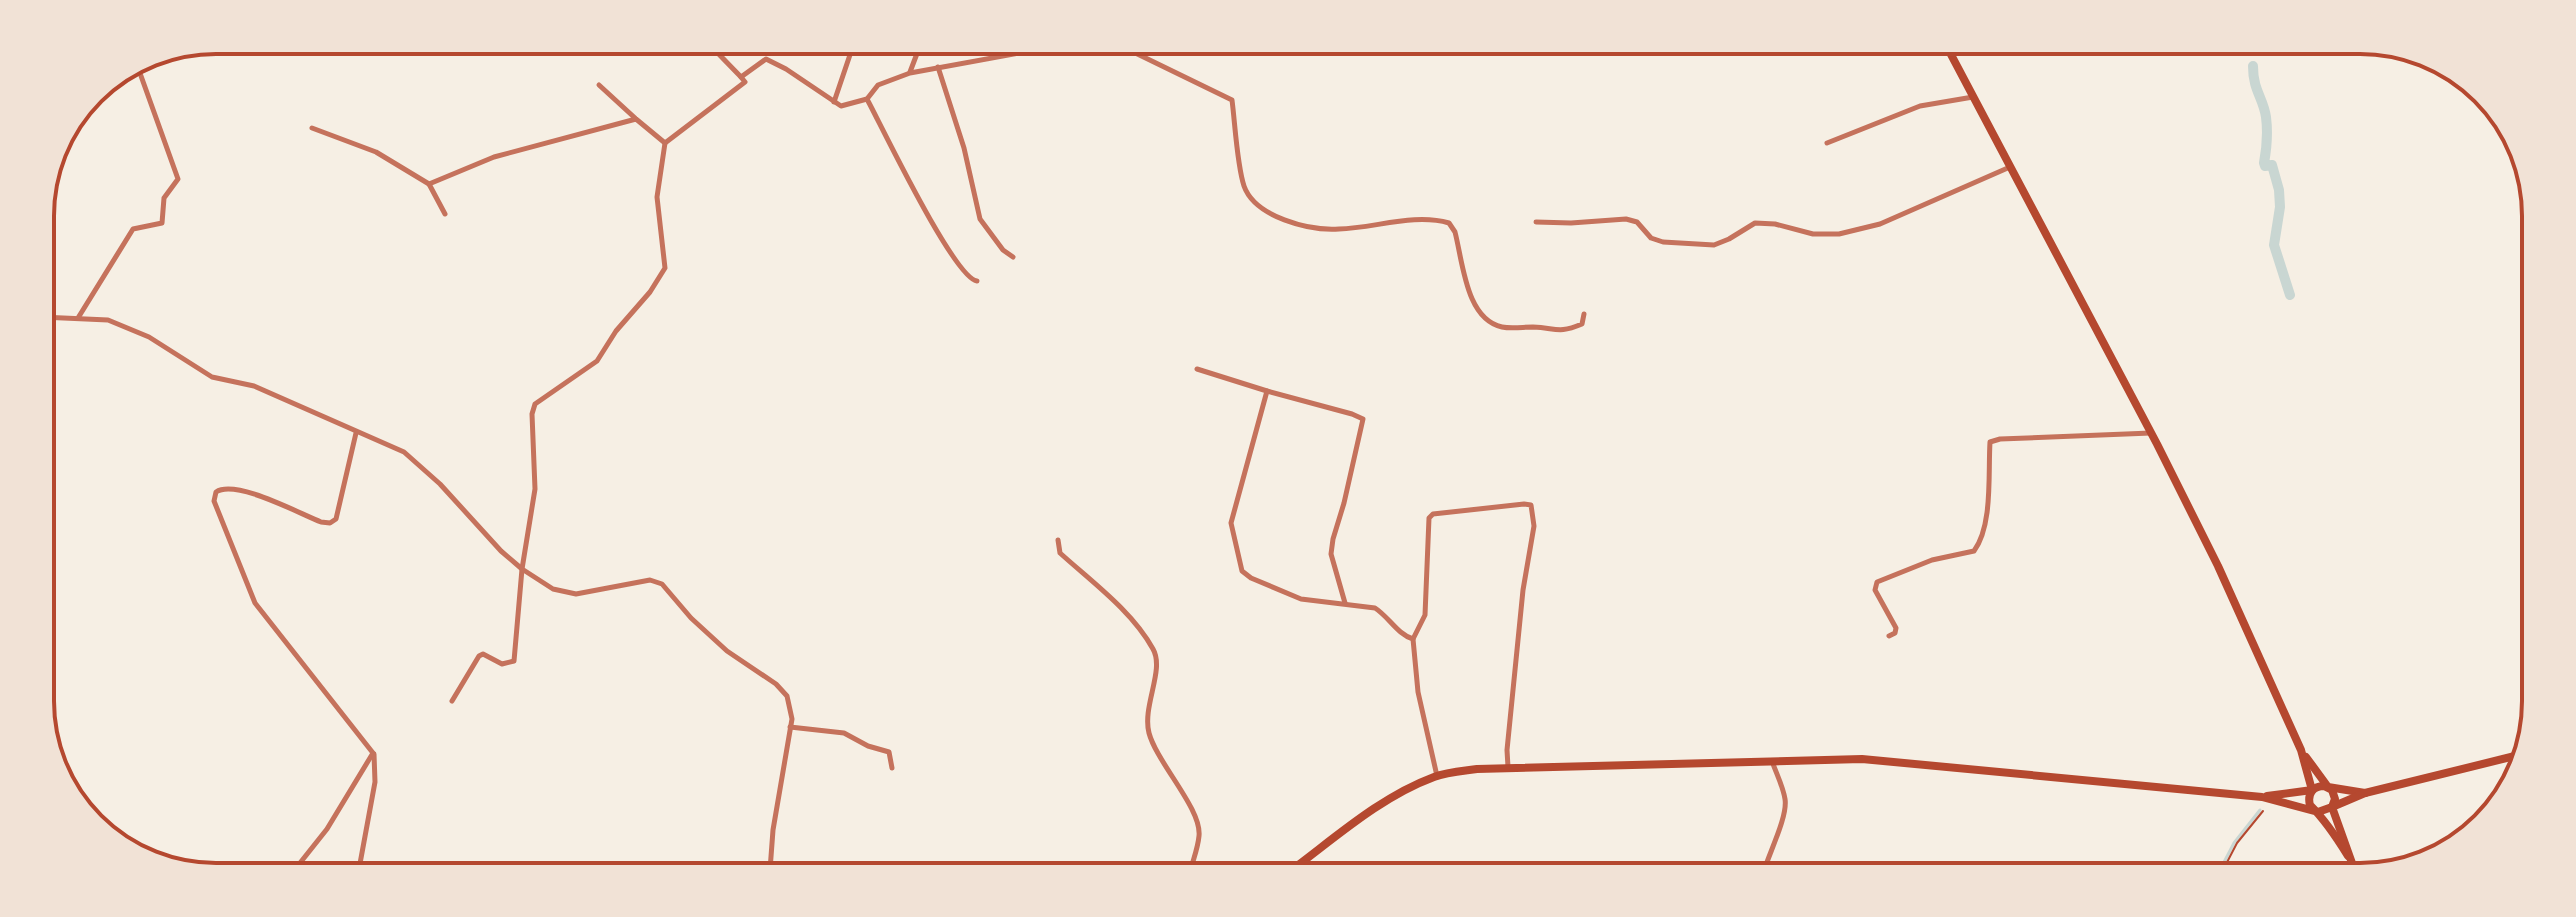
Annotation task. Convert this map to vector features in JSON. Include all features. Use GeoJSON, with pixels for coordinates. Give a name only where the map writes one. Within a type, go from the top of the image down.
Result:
{"type":"FeatureCollection","features":[{"type":"Feature","properties":{"kind":"main road"},"geometry":{"type":"LineString","coordinates":[[1951,54],[2152,433],[2218,566],[2301,750],[2312,790],[2310,805],[2348,856]]}},
{"type":"Feature","properties":{"kind":"main road"},"geometry":{"type":"LineString","coordinates":[[2301,750],[2335,799],[2332,807],[2351,863]]}},
{"type":"Feature","properties":{"kind":"main road"},"geometry":{"type":"LineString","coordinates":[[1301,863],[1366,815],[1408,789],[1437,776],[1477,769],[1862,759],[2262,797],[2318,812],[2365,793],[2512,757]]}},
{"type":"Feature","properties":{"kind":"main road"},"geometry":{"type":"LineString","coordinates":[[2262,797],[2312,790],[2320,786],[2365,793]]}},
{"type":"Feature","properties":{"kind":"street"},"geometry":{"type":"LineString","coordinates":[[452,701],[479,656],[483,654],[502,664],[514,661],[522,569],[535,489],[532,414],[535,404],[597,361],[665,268],[657,197],[665,143],[745,82],[719,54]]}},
{"type":"Feature","properties":{"kind":"street"},"geometry":{"type":"LineString","coordinates":[[834,102],[850,54]]}},
{"type":"Feature","properties":{"kind":"street"},"geometry":{"type":"LineString","coordinates":[[910,73],[917,54]]}},
{"type":"Feature","properties":{"kind":"street"},"geometry":{"type":"LineString","coordinates":[[741,77],[766,59],[841,106],[867,99],[878,85],[910,73],[1013,54]]}},
{"type":"Feature","properties":{"kind":"street"},"geometry":{"type":"LineString","coordinates":[[1137,54],[1232,100],[1244,186],[1256,205],[1284,221],[1337,230],[1437,219],[1449,223],[1455,232],[1474,307],[1486,321],[1505,328],[1536,327],[1563,332],[1582,324],[1584,314]]}},
{"type":"Feature","properties":{"kind":"street"},"geometry":{"type":"LineString","coordinates":[[938,67],[964,148],[980,219],[1003,250],[1013,257]]}},
{"type":"Feature","properties":{"kind":"street"},"geometry":{"type":"LineString","coordinates":[[77,319],[133,229],[162,223],[164,198],[178,179],[140,73]]}},
{"type":"Feature","properties":{"kind":"street"},"geometry":{"type":"LineString","coordinates":[[599,85],[665,143]]}},
{"type":"Feature","properties":{"kind":"street"},"geometry":{"type":"LineString","coordinates":[[1827,143],[1920,106],[1973,97]]}},
{"type":"Feature","properties":{"kind":"street"},"geometry":{"type":"LineString","coordinates":[[867,99],[945,247],[966,275],[977,281]]}},
{"type":"Feature","properties":{"kind":"street"},"geometry":{"type":"LineString","coordinates":[[429,184],[494,157],[636,119]]}},
{"type":"Feature","properties":{"kind":"street"},"geometry":{"type":"LineString","coordinates":[[312,128],[376,152],[429,184],[445,214]]}},
{"type":"Feature","properties":{"kind":"street"},"geometry":{"type":"LineString","coordinates":[[1536,222],[1626,219],[1637,222],[1651,238],[1663,242],[1714,245],[1755,223],[1775,224],[1813,234],[1839,234],[1880,224],[2010,167]]}},
{"type":"Feature","properties":{"kind":"street"},"geometry":{"type":"LineString","coordinates":[[54,318],[108,320],[149,337],[212,377],[254,386],[404,452],[440,484],[501,551],[553,589],[576,594],[650,580],[662,584],[691,618],[727,651],[776,684],[787,696],[792,719],[773,830],[771,863]]}},
{"type":"Feature","properties":{"kind":"street"},"geometry":{"type":"LineString","coordinates":[[1197,369],[1363,419],[1331,554],[1345,604]]}},
{"type":"Feature","properties":{"kind":"street"},"geometry":{"type":"LineString","coordinates":[[1267,391],[1231,523],[1242,571],[1251,578],[1301,599],[1375,608],[1404,637],[1413,639]]}},
{"type":"Feature","properties":{"kind":"street"},"geometry":{"type":"LineString","coordinates":[[356,433],[336,519],[330,523],[239,489],[224,487],[216,492],[214,501],[255,603],[373,753],[375,782],[360,863]]}},
{"type":"Feature","properties":{"kind":"street"},"geometry":{"type":"LineString","coordinates":[[1889,636],[1895,633],[1896,628],[1875,590],[1877,582],[1932,560],[1974,551],[1981,542],[1986,522],[1990,442],[2000,439],[2152,433]]}},
{"type":"Feature","properties":{"kind":"street"},"geometry":{"type":"LineString","coordinates":[[1437,776],[1418,692],[1413,639],[1425,615],[1429,518],[1433,514],[1524,504],[1531,505],[1534,526],[1522,605],[1507,750],[1508,768]]}},
{"type":"Feature","properties":{"kind":"street"},"geometry":{"type":"LineString","coordinates":[[1058,540],[1060,553],[1131,619],[1155,651],[1158,665],[1149,698],[1149,731],[1163,765],[1191,807],[1200,833],[1192,863]]}},
{"type":"Feature","properties":{"kind":"street"},"geometry":{"type":"LineString","coordinates":[[790,727],[844,733],[868,746],[889,752],[892,768]]}},
{"type":"Feature","properties":{"kind":"street"},"geometry":{"type":"LineString","coordinates":[[300,863],[327,829],[373,753]]}},
{"type":"Feature","properties":{"kind":"street"},"geometry":{"type":"LineString","coordinates":[[1766,863],[1783,818],[1785,800],[1772,760]]}},
{"type":"Feature","properties":{"kind":"path"},"geometry":{"type":"LineString","coordinates":[[2227,863],[2237,843],[2263,811]]}},
{"type":"Feature","properties":{"kind":"waterway"},"geometry":{"type":"LineString","coordinates":[[2253,66],[2266,117],[2264,163],[2265,166],[2272,165],[2279,190],[2280,207],[2274,245],[2290,295]]}},
{"type":"Feature","properties":{"kind":"waterway"},"geometry":{"type":"LineString","coordinates":[[2224,863],[2234,843],[2260,810]]}}]}
